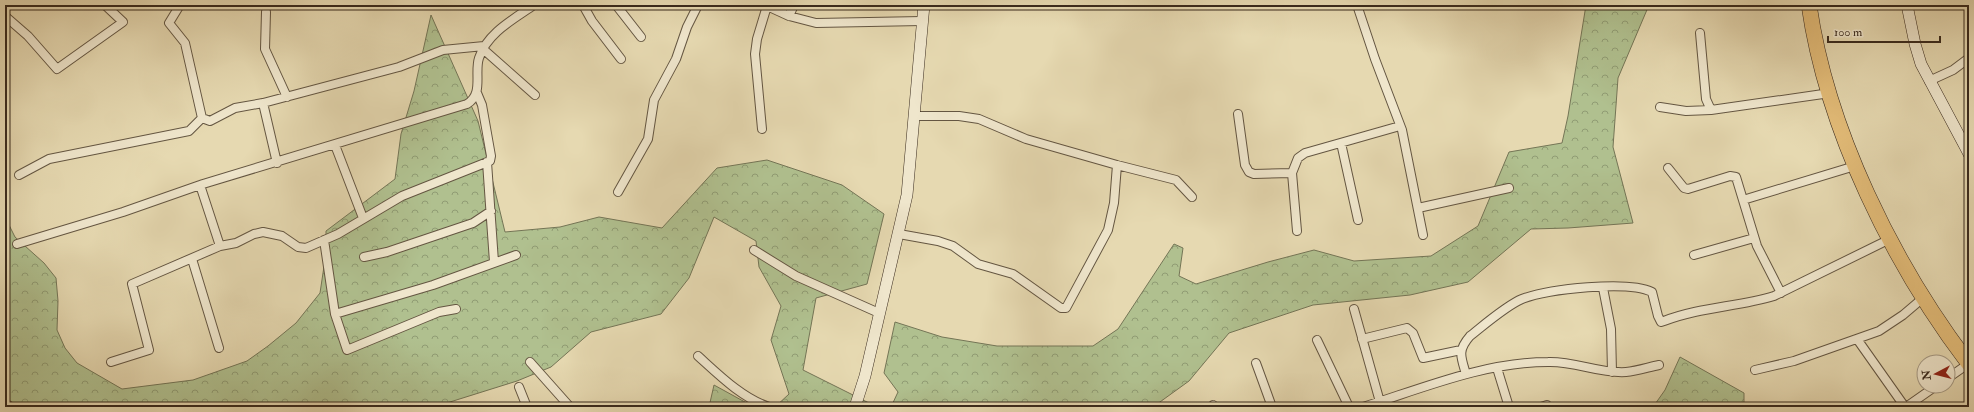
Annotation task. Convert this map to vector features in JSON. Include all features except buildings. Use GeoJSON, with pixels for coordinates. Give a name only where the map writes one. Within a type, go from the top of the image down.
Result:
{"type":"FeatureCollection","features":[{"type":"Feature","properties":{"kind":"highway"},"geometry":{"type":"LineString","coordinates":[[1809,5],[1830,93],[1855,166],[1890,239],[1923,298],[1969,364]]}},
{"type":"Feature","properties":{"kind":"street"},"geometry":{"type":"LineString","coordinates":[[5,16],[28,36],[57,69],[123,22],[105,5]]}},
{"type":"Feature","properties":{"kind":"street"},"geometry":{"type":"LineString","coordinates":[[180,5],[169,23],[185,43],[202,118]]}},
{"type":"Feature","properties":{"kind":"street"},"geometry":{"type":"LineString","coordinates":[[111,362],[149,350],[132,284],[220,246],[236,243],[254,234],[263,232],[282,236],[301,248],[306,248],[338,234],[402,196],[490,161],[491,156],[482,106],[477,93],[478,65],[483,47],[502,27],[534,5]]}},
{"type":"Feature","properties":{"kind":"street"},"geometry":{"type":"LineString","coordinates":[[583,5],[592,21],[621,59]]}},
{"type":"Feature","properties":{"kind":"street"},"geometry":{"type":"LineString","coordinates":[[616,5],[641,37]]}},
{"type":"Feature","properties":{"kind":"street"},"geometry":{"type":"LineString","coordinates":[[618,192],[648,139],[654,100],[676,59],[687,27],[698,5]]}},
{"type":"Feature","properties":{"kind":"street"},"geometry":{"type":"LineString","coordinates":[[762,129],[755,54],[757,39],[766,5],[789,16],[816,23],[922,21]]}},
{"type":"Feature","properties":{"kind":"street"},"geometry":{"type":"LineString","coordinates":[[789,16],[794,5]]}},
{"type":"Feature","properties":{"kind":"street"},"geometry":{"type":"LineString","coordinates":[[855,407],[865,376],[907,195],[924,5]]}},
{"type":"Feature","properties":{"kind":"street"},"geometry":{"type":"LineString","coordinates":[[1357,5],[1400,126],[1423,235]]}},
{"type":"Feature","properties":{"kind":"street"},"geometry":{"type":"LineString","coordinates":[[1907,5],[1915,44],[1929,81],[1969,154]]}},
{"type":"Feature","properties":{"kind":"street"},"geometry":{"type":"LineString","coordinates":[[266,12],[265,49],[287,97]]}},
{"type":"Feature","properties":{"kind":"street"},"geometry":{"type":"LineString","coordinates":[[1700,33],[1706,99],[1711,110]]}},
{"type":"Feature","properties":{"kind":"street"},"geometry":{"type":"LineString","coordinates":[[202,118],[210,121],[235,108],[263,103],[400,67],[443,50],[483,47],[535,95]]}},
{"type":"Feature","properties":{"kind":"street"},"geometry":{"type":"LineString","coordinates":[[1929,81],[1953,70],[1969,58]]}},
{"type":"Feature","properties":{"kind":"street"},"geometry":{"type":"LineString","coordinates":[[17,244],[200,185],[277,163],[467,104],[477,93]]}},
{"type":"Feature","properties":{"kind":"street"},"geometry":{"type":"LineString","coordinates":[[1660,108],[1686,111],[1711,110],[1830,93]]}},
{"type":"Feature","properties":{"kind":"street"},"geometry":{"type":"LineString","coordinates":[[263,103],[277,163]]}},
{"type":"Feature","properties":{"kind":"street"},"geometry":{"type":"LineString","coordinates":[[1238,114],[1245,165],[1249,172],[1254,174],[1292,173]]}},
{"type":"Feature","properties":{"kind":"street"},"geometry":{"type":"LineString","coordinates":[[915,116],[960,116],[979,119],[1026,139],[1176,180],[1192,198]]}},
{"type":"Feature","properties":{"kind":"street"},"geometry":{"type":"LineString","coordinates":[[18,175],[49,159],[189,131],[202,118]]}},
{"type":"Feature","properties":{"kind":"street"},"geometry":{"type":"LineString","coordinates":[[1297,231],[1292,173],[1298,158],[1305,153],[1400,126]]}},
{"type":"Feature","properties":{"kind":"street"},"geometry":{"type":"LineString","coordinates":[[1341,143],[1358,220]]}},
{"type":"Feature","properties":{"kind":"street"},"geometry":{"type":"LineString","coordinates":[[335,145],[364,218]]}},
{"type":"Feature","properties":{"kind":"street"},"geometry":{"type":"LineString","coordinates":[[487,162],[494,262]]}},
{"type":"Feature","properties":{"kind":"street"},"geometry":{"type":"LineString","coordinates":[[899,234],[938,241],[953,246],[978,264],[1013,274],[1061,308],[1066,308],[1108,230],[1114,203],[1117,165]]}},
{"type":"Feature","properties":{"kind":"street"},"geometry":{"type":"LineString","coordinates":[[1743,200],[1855,166]]}},
{"type":"Feature","properties":{"kind":"street"},"geometry":{"type":"LineString","coordinates":[[1668,168],[1684,188],[1688,189],[1734,176],[1738,180],[1754,238],[1781,292]]}},
{"type":"Feature","properties":{"kind":"street"},"geometry":{"type":"LineString","coordinates":[[200,185],[220,246]]}},
{"type":"Feature","properties":{"kind":"street"},"geometry":{"type":"LineString","coordinates":[[1418,208],[1510,188]]}},
{"type":"Feature","properties":{"kind":"street"},"geometry":{"type":"LineString","coordinates":[[364,258],[473,223],[491,211]]}},
{"type":"Feature","properties":{"kind":"street"},"geometry":{"type":"LineString","coordinates":[[1694,255],[1754,238]]}},
{"type":"Feature","properties":{"kind":"street"},"geometry":{"type":"LineString","coordinates":[[1466,374],[1461,350],[1470,336],[1522,299],[1568,290],[1628,286],[1646,289],[1652,292],[1661,322],[1697,310],[1761,300],[1781,292],[1890,239]]}},
{"type":"Feature","properties":{"kind":"street"},"geometry":{"type":"LineString","coordinates":[[324,240],[335,314],[347,350],[439,312],[456,309]]}},
{"type":"Feature","properties":{"kind":"street"},"geometry":{"type":"LineString","coordinates":[[754,250],[796,276],[879,313]]}},
{"type":"Feature","properties":{"kind":"street"},"geometry":{"type":"LineString","coordinates":[[335,314],[433,285],[516,255]]}},
{"type":"Feature","properties":{"kind":"street"},"geometry":{"type":"LineString","coordinates":[[192,259],[219,348]]}},
{"type":"Feature","properties":{"kind":"street"},"geometry":{"type":"LineString","coordinates":[[1603,288],[1611,329],[1612,372]]}},
{"type":"Feature","properties":{"kind":"street"},"geometry":{"type":"LineString","coordinates":[[1755,370],[1794,361],[1888,327],[1923,298]]}},
{"type":"Feature","properties":{"kind":"street"},"geometry":{"type":"LineString","coordinates":[[1354,309],[1380,402]]}},
{"type":"Feature","properties":{"kind":"street"},"geometry":{"type":"LineString","coordinates":[[1362,339],[1407,328],[1413,333],[1423,358],[1461,350]]}},
{"type":"Feature","properties":{"kind":"street"},"geometry":{"type":"LineString","coordinates":[[1857,339],[1906,407],[1925,394]]}},
{"type":"Feature","properties":{"kind":"street"},"geometry":{"type":"LineString","coordinates":[[1317,340],[1348,407]]}},
{"type":"Feature","properties":{"kind":"street"},"geometry":{"type":"LineString","coordinates":[[698,356],[727,382],[753,400],[769,407]]}},
{"type":"Feature","properties":{"kind":"street"},"geometry":{"type":"LineString","coordinates":[[530,362],[570,407]]}},
{"type":"Feature","properties":{"kind":"street"},"geometry":{"type":"LineString","coordinates":[[1363,407],[1466,374],[1497,368],[1548,362],[1571,364],[1612,372],[1627,372],[1659,365]]}},
{"type":"Feature","properties":{"kind":"street"},"geometry":{"type":"LineString","coordinates":[[1256,363],[1272,407]]}},
{"type":"Feature","properties":{"kind":"street"},"geometry":{"type":"LineString","coordinates":[[1956,373],[1969,364]]}},
{"type":"Feature","properties":{"kind":"street"},"geometry":{"type":"LineString","coordinates":[[1497,368],[1509,407]]}},
{"type":"Feature","properties":{"kind":"street"},"geometry":{"type":"LineString","coordinates":[[519,387],[527,407]]}},
{"type":"Feature","properties":{"kind":"green space"},"geometry":{"type":"Polygon","coordinates":[[[1586,5],[1649,5],[1618,78],[1613,147],[1633,223],[1531,229],[1468,282],[1410,295],[1313,305],[1229,333],[1189,381],[1153,407],[891,407],[898,392],[884,373],[895,322],[942,337],[997,346],[1093,346],[1118,329],[1174,244],[1183,248],[1179,276],[1196,284],[1268,262],[1314,250],[1354,261],[1431,256],[1478,226],[1509,152],[1562,143],[1568,116],[1586,5]]]}},
{"type":"Feature","properties":{"kind":"green space"},"geometry":{"type":"Polygon","coordinates":[[[431,15],[478,121],[505,232],[560,227],[599,217],[662,228],[717,168],[767,160],[842,185],[884,214],[867,284],[816,298],[803,370],[877,407],[775,407],[789,394],[771,340],[781,306],[759,267],[756,241],[714,217],[689,278],[661,314],[591,332],[551,367],[517,381],[434,407],[5,407],[5,207],[8,223],[15,237],[44,263],[56,278],[58,301],[57,330],[65,348],[77,363],[122,389],[193,380],[247,361],[296,323],[320,293],[326,253],[326,231],[395,179],[401,134],[414,91],[431,15]]]}},
{"type":"Feature","properties":{"kind":"green space"},"geometry":{"type":"Polygon","coordinates":[[[1680,357],[1744,393],[1744,407],[1653,407],[1665,390],[1680,357]]]}},
{"type":"Feature","properties":{"kind":"green space"},"geometry":{"type":"Polygon","coordinates":[[[714,385],[754,407],[709,407],[714,385]]]}}]}
